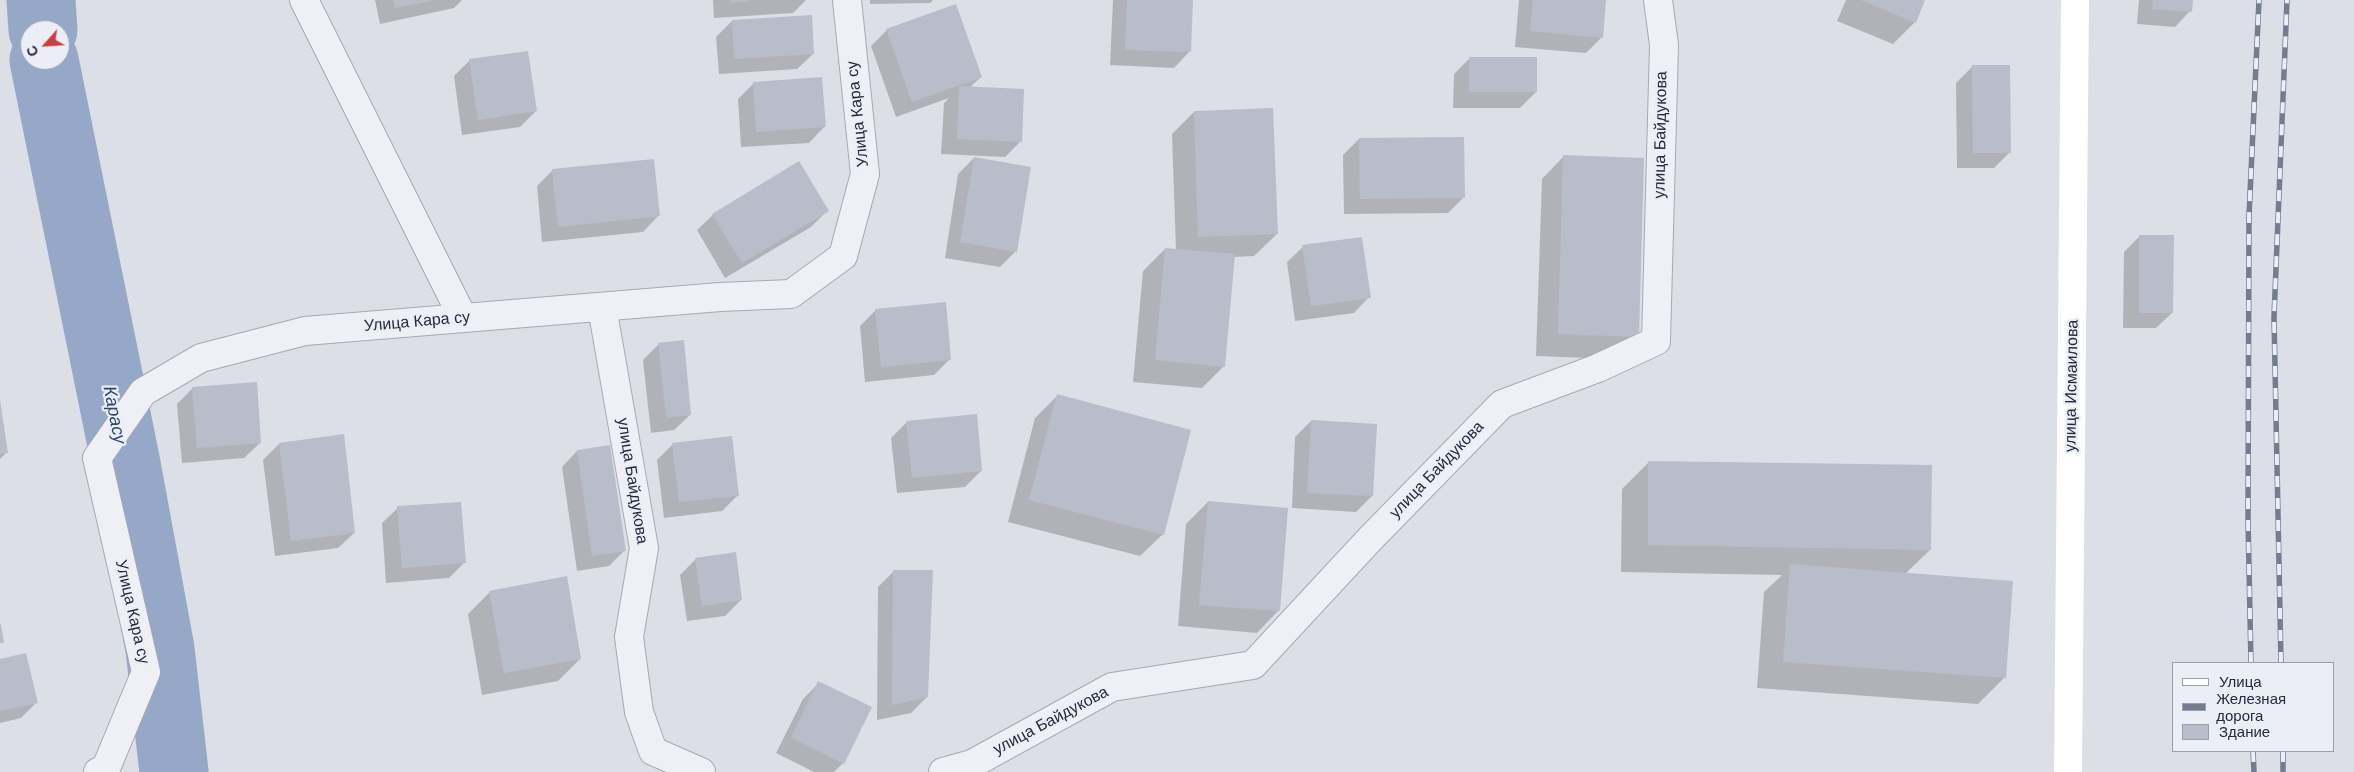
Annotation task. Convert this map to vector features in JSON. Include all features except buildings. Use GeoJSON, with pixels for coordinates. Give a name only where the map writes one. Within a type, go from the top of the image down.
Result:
{"type":"FeatureCollection","features":[{"type":"Feature","properties":{"kind":"main road","name":"улица Исмаилова"},"geometry":{"type":"LineString","coordinates":[[2068,772],[2075,0]]}},
{"type":"Feature","properties":{"kind":"street"},"geometry":{"type":"LineString","coordinates":[[304,0],[463,318]]}},
{"type":"Feature","properties":{"kind":"street","name":"Улица Кара су"},"geometry":{"type":"LineString","coordinates":[[98,772],[106,768],[146,672],[97,458],[143,392],[201,358],[304,331],[791,294],[843,256],[865,174],[847,0]]}},
{"type":"Feature","properties":{"kind":"street","name":"улица Байдукова"},"geometry":{"type":"LineString","coordinates":[[943,772],[972,764],[1112,687],[1253,665],[1370,539],[1502,404],[1598,368],[1656,341],[1664,45],[1658,0]]}},
{"type":"Feature","properties":{"kind":"street","name":"улица Байдукова"},"geometry":{"type":"LineString","coordinates":[[602,307],[644,548],[630,637],[639,712],[652,751],[701,772]]}},
{"type":"Feature","properties":{"kind":"waterway","name":"Карасу"},"geometry":{"type":"LineString","coordinates":[[41,0],[42,20]]}},
{"type":"Feature","properties":{"kind":"waterway","name":"Карасу"},"geometry":{"type":"LineString","coordinates":[[46,70],[126,464],[160,649],[174,772]]}},
{"type":"Feature","properties":{"kind":"railway"},"geometry":{"type":"LineString","coordinates":[[2251,662],[2248,520],[2249,216],[2259,0]]}},
{"type":"Feature","properties":{"kind":"railway"},"geometry":{"type":"LineString","coordinates":[[2281,662],[2274,317],[2287,0]]}},
{"type":"Feature","properties":{"kind":"railway"},"geometry":{"type":"LineString","coordinates":[[2253,752],[2254,772]]}},
{"type":"Feature","properties":{"kind":"railway"},"geometry":{"type":"LineString","coordinates":[[2283,752],[2283,772]]}}]}
